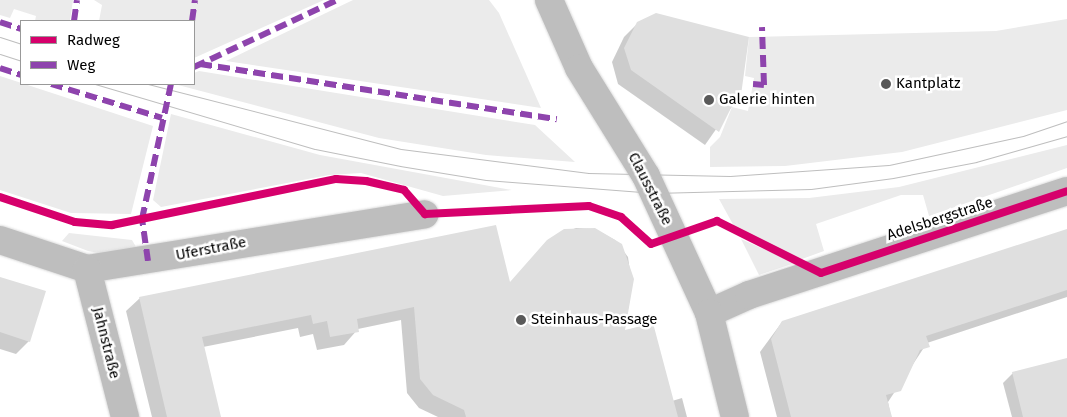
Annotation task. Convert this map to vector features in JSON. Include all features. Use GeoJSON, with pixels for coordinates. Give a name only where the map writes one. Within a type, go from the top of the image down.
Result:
{"type":"FeatureCollection","features":[{"type":"Feature","properties":{"kind":"street","name":"Clausstraße"},"geometry":{"type":"LineString","coordinates":[[549,0],[579,68],[646,176],[709,313],[735,417]]}},
{"type":"Feature","properties":{"kind":"street","name":"Adelsbergstraße"},"geometry":{"type":"LineString","coordinates":[[709,313],[749,295],[1067,191]]}},
{"type":"Feature","properties":{"kind":"street","name":"Uferstraße"},"geometry":{"type":"LineString","coordinates":[[0,240],[87,269],[425,214]]}},
{"type":"Feature","properties":{"kind":"street","name":"Jahnstraße"},"geometry":{"type":"LineString","coordinates":[[87,269],[125,417]]}},
{"type":"Feature","properties":{"kind":"shaded area"},"geometry":{"type":"Polygon","coordinates":[[[0,0],[73,0],[70,20],[35,20],[36,16],[14,9],[10,18],[0,15],[0,0]]]}},
{"type":"Feature","properties":{"kind":"shaded area"},"geometry":{"type":"Polygon","coordinates":[[[94,0],[324,0],[195,58],[195,20],[99,20],[102,5],[94,0]]]}},
{"type":"Feature","properties":{"kind":"shaded area"},"geometry":{"type":"Polygon","coordinates":[[[353,0],[489,0],[499,13],[541,108],[226,61],[353,0]]]}},
{"type":"Feature","properties":{"kind":"shaded area"},"geometry":{"type":"Polygon","coordinates":[[[1067,19],[1067,110],[902,152],[785,166],[710,167],[710,147],[720,137],[732,107],[748,111],[754,78],[745,76],[749,37],[996,31],[1067,19]]]}},
{"type":"Feature","properties":{"kind":"shaded area"},"geometry":{"type":"Polygon","coordinates":[[[199,71],[535,125],[575,162],[486,155],[379,138],[178,85],[195,85],[195,73],[199,71]]]}},
{"type":"Feature","properties":{"kind":"shaded area"},"geometry":{"type":"Polygon","coordinates":[[[0,76],[20,83],[20,85],[28,85],[153,126],[131,214],[71,213],[0,190],[0,76]]]}},
{"type":"Feature","properties":{"kind":"shaded area"},"geometry":{"type":"Polygon","coordinates":[[[171,114],[320,155],[512,190],[443,196],[361,173],[329,175],[161,207],[153,200],[171,114]]]}},
{"type":"Feature","properties":{"kind":"shaded area"},"geometry":{"type":"Polygon","coordinates":[[[1067,145],[1067,168],[929,216],[923,195],[901,195],[816,224],[824,251],[802,259],[735,228],[719,199],[809,198],[899,187],[1067,145]]]}},
{"type":"Feature","properties":{"kind":"shaded area"},"geometry":{"type":"Polygon","coordinates":[[[69,233],[132,240],[139,252],[109,255],[88,251],[62,241],[69,233]]]}},
{"type":"Feature","properties":{"kind":"shaded area"},"geometry":{"type":"Polygon","coordinates":[[[741,239],[795,263],[759,275],[741,239]]]}},
{"type":"Feature","properties":{"kind":"building"},"geometry":{"type":"Polygon","coordinates":[[[656,13],[749,37],[741,95],[738,94],[719,132],[631,70],[624,48],[637,22],[656,13]]]}},
{"type":"Feature","properties":{"kind":"building","name":"Steinhaus-Passage"},"geometry":{"type":"Polygon","coordinates":[[[496,225],[510,282],[547,240],[564,229],[595,228],[622,244],[634,279],[625,330],[653,323],[678,417],[466,417],[464,410],[433,395],[420,379],[414,307],[357,319],[359,332],[330,337],[327,321],[313,324],[311,315],[202,337],[221,417],[167,417],[139,297],[496,225]]]}},
{"type":"Feature","properties":{"kind":"building"},"geometry":{"type":"Polygon","coordinates":[[[1067,229],[1067,290],[926,336],[930,347],[920,350],[901,391],[886,395],[892,417],[791,417],[771,339],[782,321],[1067,229]]]}},
{"type":"Feature","properties":{"kind":"building"},"geometry":{"type":"Polygon","coordinates":[[[0,277],[46,291],[30,342],[0,332],[0,277]]]}},
{"type":"Feature","properties":{"kind":"building"},"geometry":{"type":"Polygon","coordinates":[[[1067,358],[1067,417],[1023,417],[1012,372],[1067,358]]]}},
{"type":"Feature","properties":{"kind":"tram line"},"geometry":{"type":"LineString","coordinates":[[0,37],[20,44]]}},
{"type":"Feature","properties":{"kind":"tram line"},"geometry":{"type":"LineString","coordinates":[[0,54],[20,61]]}},
{"type":"Feature","properties":{"kind":"tram line"},"geometry":{"type":"LineString","coordinates":[[98,85],[315,149],[400,166],[486,180],[654,193],[811,189],[893,178],[976,162],[1067,136]]}},
{"type":"Feature","properties":{"kind":"tram line"},"geometry":{"type":"LineString","coordinates":[[152,85],[401,149],[588,173],[730,176],[889,165],[1023,136],[1067,121]]}},
{"type":"Feature","properties":{"kind":"marked path"},"geometry":{"type":"LineString","coordinates":[[74,20],[77,0]]}},
{"type":"Feature","properties":{"kind":"marked path"},"geometry":{"type":"LineString","coordinates":[[192,20],[195,0]]}},
{"type":"Feature","properties":{"kind":"marked path"},"geometry":{"type":"LineString","coordinates":[[195,67],[337,0]]}},
{"type":"Feature","properties":{"kind":"marked path"},"geometry":{"type":"LineString","coordinates":[[0,22],[20,29]]}},
{"type":"Feature","properties":{"kind":"marked path"},"geometry":{"type":"LineString","coordinates":[[753,84],[764,85],[762,27]]}},
{"type":"Feature","properties":{"kind":"marked path"},"geometry":{"type":"LineString","coordinates":[[200,64],[557,119]]}},
{"type":"Feature","properties":{"kind":"marked path"},"geometry":{"type":"LineString","coordinates":[[0,68],[20,75]]}},
{"type":"Feature","properties":{"kind":"marked path"},"geometry":{"type":"LineString","coordinates":[[54,85],[162,118]]}},
{"type":"Feature","properties":{"kind":"marked path"},"geometry":{"type":"LineString","coordinates":[[148,261],[142,219],[171,85]]}},
{"type":"Feature","properties":{"kind":"cycle path"},"geometry":{"type":"LineString","coordinates":[[0,197],[75,222],[112,225],[336,179],[366,181],[404,190],[425,214],[589,206],[621,217],[651,244],[717,221],[821,273],[1067,191]]}},
{"type":"Feature","properties":{"kind":"place","name":"Kantplatz"},"geometry":{"type":"Point","coordinates":[886,84]}},
{"type":"Feature","properties":{"kind":"place","name":"Galerie hinten"},"geometry":{"type":"Point","coordinates":[709,100]}},
{"type":"Feature","properties":{"kind":"place","name":"Steinhaus-Passage"},"geometry":{"type":"Point","coordinates":[521,320]}}]}
